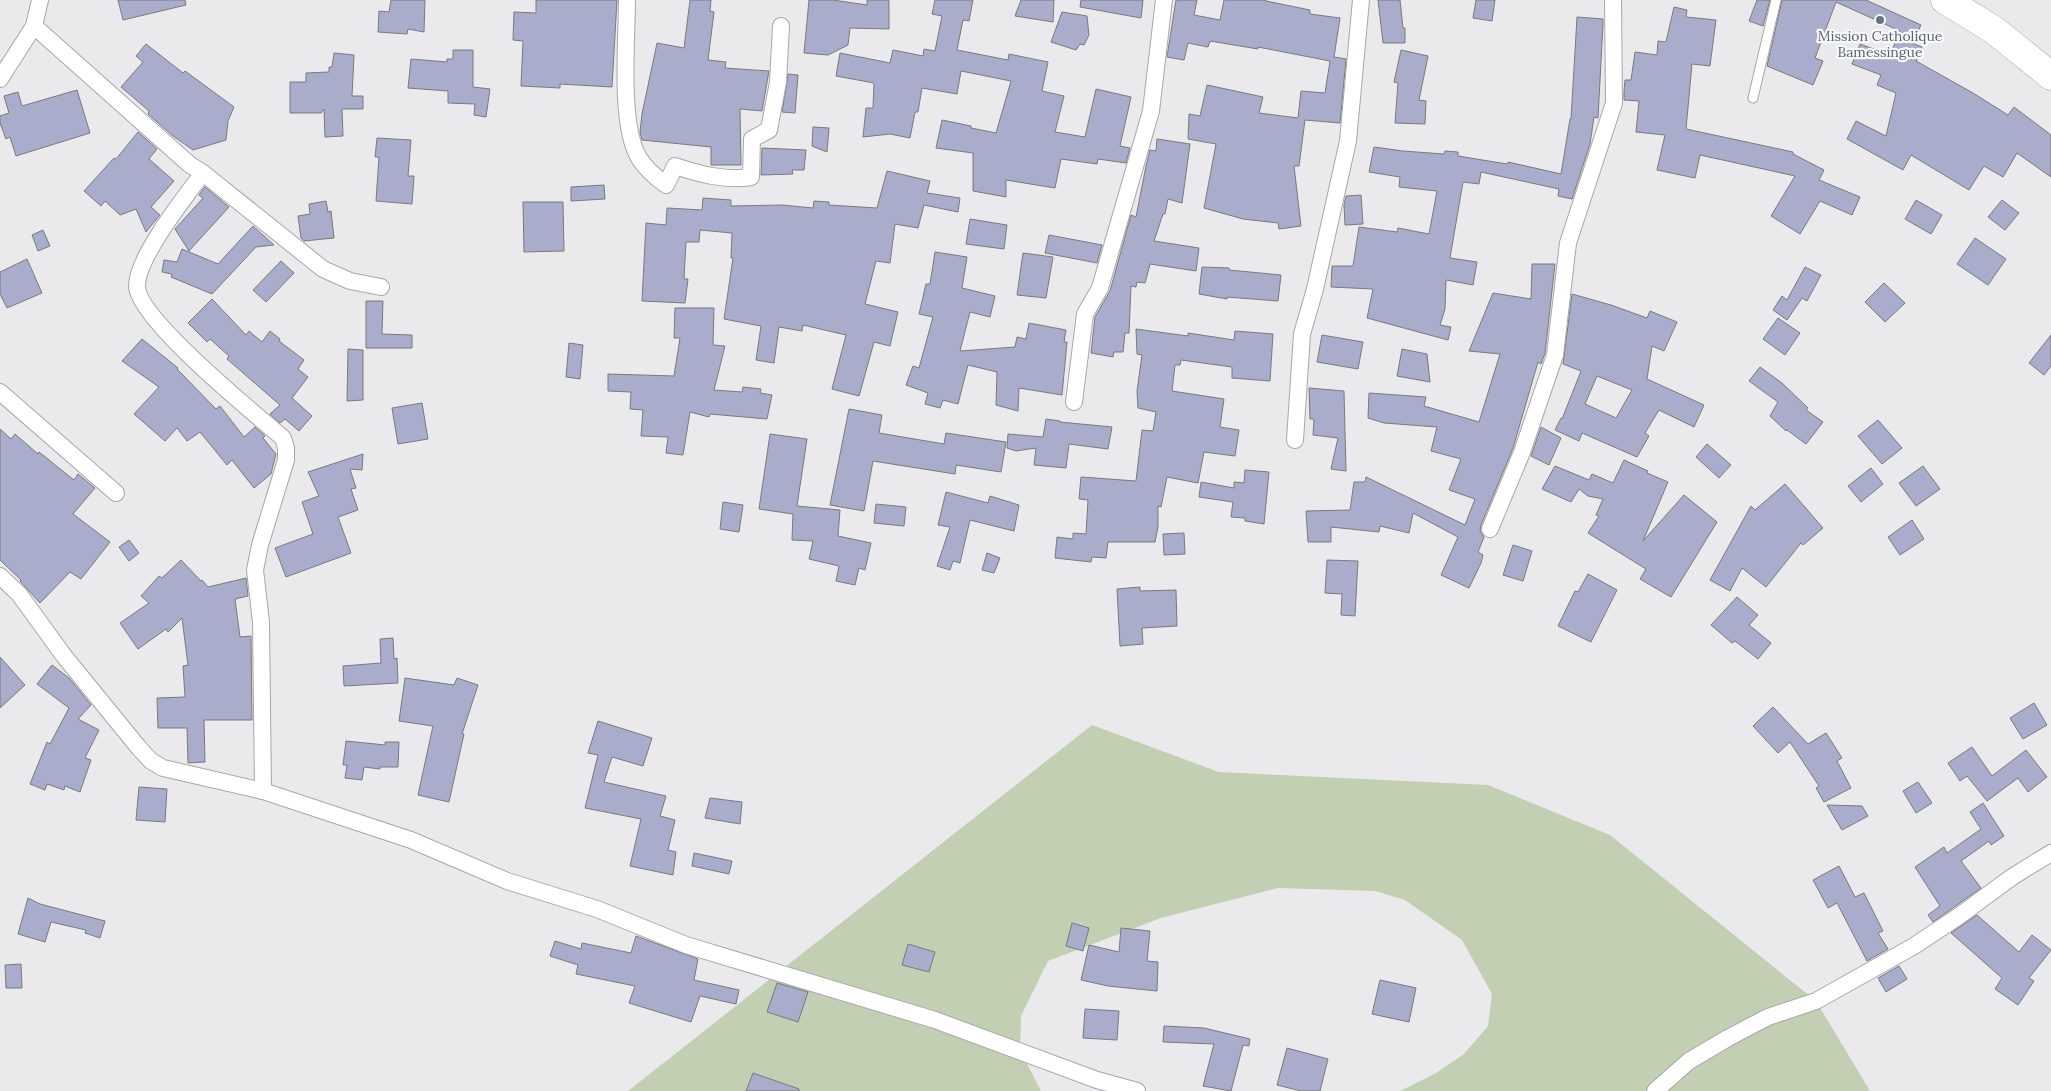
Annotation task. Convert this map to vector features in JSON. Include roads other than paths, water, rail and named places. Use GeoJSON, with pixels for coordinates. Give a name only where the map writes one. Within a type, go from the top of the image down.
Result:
{"type":"FeatureCollection","features":[{"type":"Feature","properties":{"kind":"highway"},"geometry":{"type":"LineString","coordinates":[[1945,0],[1994,30],[2051,76]]}},
{"type":"Feature","properties":{"kind":"street"},"geometry":{"type":"LineString","coordinates":[[0,79],[34,26],[40,0]]}},
{"type":"Feature","properties":{"kind":"street"},"geometry":{"type":"LineString","coordinates":[[628,0],[627,113],[630,136],[638,157],[652,175],[666,185],[675,166],[703,175],[750,177],[752,139],[768,130],[778,82],[781,26]]}},
{"type":"Feature","properties":{"kind":"street"},"geometry":{"type":"LineString","coordinates":[[1074,402],[1085,314],[1100,288],[1151,111],[1164,0]]}},
{"type":"Feature","properties":{"kind":"street"},"geometry":{"type":"LineString","coordinates":[[1295,440],[1302,334],[1315,288],[1348,141],[1361,0]]}},
{"type":"Feature","properties":{"kind":"street"},"geometry":{"type":"LineString","coordinates":[[1490,529],[1522,452],[1555,355],[1568,243],[1614,103],[1613,0]]}},
{"type":"Feature","properties":{"kind":"street"},"geometry":{"type":"LineString","coordinates":[[34,26],[189,164],[324,269],[350,281],[381,288]]}},
{"type":"Feature","properties":{"kind":"street"},"geometry":{"type":"LineString","coordinates":[[203,173],[163,228],[139,272],[136,288],[145,306],[170,337],[283,438],[286,448],[286,460],[260,545],[255,570],[261,622],[263,791]]}},
{"type":"Feature","properties":{"kind":"street"},"geometry":{"type":"LineString","coordinates":[[0,392],[116,493]]}},
{"type":"Feature","properties":{"kind":"street"},"geometry":{"type":"LineString","coordinates":[[0,576],[19,594],[64,656],[152,761],[163,768],[263,791],[411,840],[507,881],[597,909],[686,945],[935,1020],[1097,1080],[1136,1091]]}},
{"type":"Feature","properties":{"kind":"street"},"geometry":{"type":"LineString","coordinates":[[1656,1091],[1689,1061],[1728,1038],[1768,1018],[1816,1000],[1914,946],[2012,877],[2051,853]]}},
{"type":"Feature","properties":{"kind":"lane"},"geometry":{"type":"LineString","coordinates":[[1753,98],[1776,0]]}},
{"type":"Feature","properties":{"kind":"place","name":"Mission Catholique Bamessingue"},"geometry":{"type":"Point","coordinates":[1880,20]}}]}
